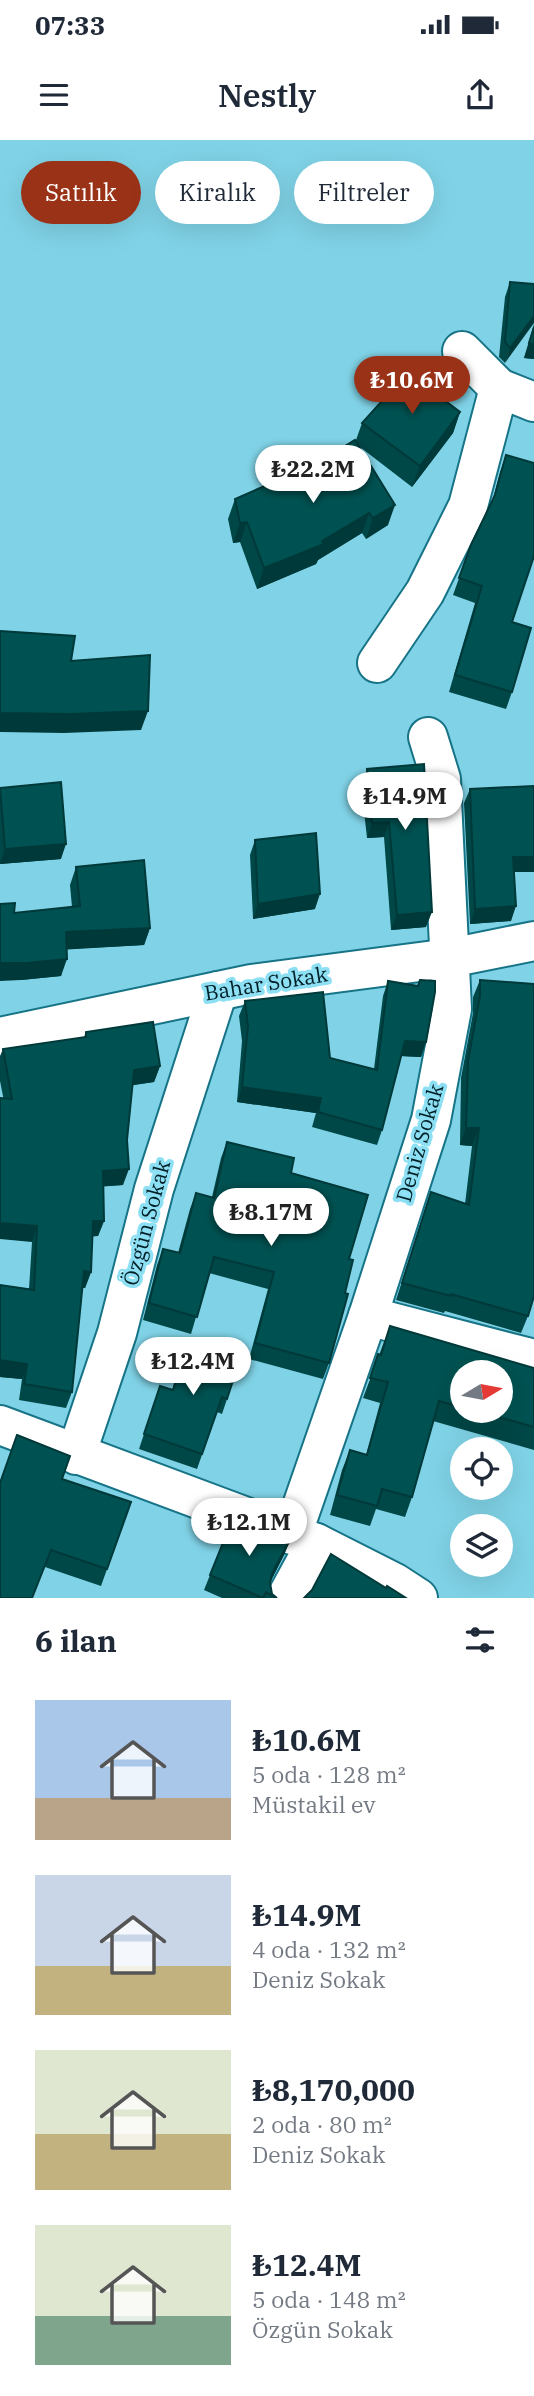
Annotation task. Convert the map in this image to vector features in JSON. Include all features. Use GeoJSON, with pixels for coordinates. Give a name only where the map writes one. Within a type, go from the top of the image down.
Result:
{"type":"FeatureCollection","features":[{"type":"Feature","properties":{"kind":"street"},"geometry":{"type":"LineString","coordinates":[[462,351],[499,388],[534,402]]}},
{"type":"Feature","properties":{"kind":"street"},"geometry":{"type":"LineString","coordinates":[[377,663],[425,592],[468,506],[499,388]]}},
{"type":"Feature","properties":{"kind":"street","name":"Deniz Sokak"},"geometry":{"type":"LineString","coordinates":[[286,1598],[368,1316],[431,1119],[452,1009],[441,779],[428,737]]}},
{"type":"Feature","properties":{"kind":"street","name":"Bahar Sokak"},"geometry":{"type":"LineString","coordinates":[[0,1037],[251,984],[450,958],[534,942]]}},
{"type":"Feature","properties":{"kind":"street","name":"Özgün Sokak"},"geometry":{"type":"LineString","coordinates":[[76,1455],[117,1333],[154,1189],[218,991]]}},
{"type":"Feature","properties":{"kind":"street"},"geometry":{"type":"LineString","coordinates":[[368,1316],[534,1359]]}},
{"type":"Feature","properties":{"kind":"street"},"geometry":{"type":"LineString","coordinates":[[3,1434],[76,1455],[304,1539],[395,1583],[418,1598]]}},
{"type":"Feature","properties":{"kind":"building"},"geometry":{"type":"Polygon","coordinates":[[[510,282],[534,284],[534,316],[510,348],[505,342],[510,282]]]}},
{"type":"Feature","properties":{"kind":"building"},"geometry":{"type":"Polygon","coordinates":[[[534,327],[534,344],[529,343],[534,327]]]}},
{"type":"Feature","properties":{"kind":"building"},"geometry":{"type":"Polygon","coordinates":[[[405,363],[431,381],[427,387],[460,412],[420,466],[362,423],[382,401],[405,363]]]}},
{"type":"Feature","properties":{"kind":"building"},"geometry":{"type":"Polygon","coordinates":[[[355,440],[395,505],[373,518],[369,513],[322,541],[324,544],[264,568],[247,522],[240,523],[235,499],[290,475],[292,479],[355,440]]]}},
{"type":"Feature","properties":{"kind":"building"},"geometry":{"type":"Polygon","coordinates":[[[506,455],[534,463],[534,556],[512,622],[531,628],[512,692],[455,675],[482,586],[459,578],[471,545],[495,495],[506,455]]]}},
{"type":"Feature","properties":{"kind":"building"},"geometry":{"type":"Polygon","coordinates":[[[0,631],[75,636],[71,661],[150,655],[148,711],[0,713],[0,631]]]}},
{"type":"Feature","properties":{"kind":"building"},"geometry":{"type":"Polygon","coordinates":[[[424,764],[432,912],[397,915],[389,822],[372,823],[367,769],[424,764]]]}},
{"type":"Feature","properties":{"kind":"building"},"geometry":{"type":"Polygon","coordinates":[[[61,782],[66,844],[5,849],[0,788],[61,782]]]}},
{"type":"Feature","properties":{"kind":"building"},"geometry":{"type":"Polygon","coordinates":[[[534,786],[534,857],[513,857],[516,906],[475,909],[470,789],[534,786]]]}},
{"type":"Feature","properties":{"kind":"building"},"geometry":{"type":"Polygon","coordinates":[[[316,833],[320,894],[258,904],[255,840],[316,833]]]}},
{"type":"Feature","properties":{"kind":"building"},"geometry":{"type":"Polygon","coordinates":[[[144,860],[150,928],[66,932],[67,959],[0,963],[0,904],[15,903],[14,913],[80,906],[76,867],[144,860]]]}},
{"type":"Feature","properties":{"kind":"building"},"geometry":{"type":"Polygon","coordinates":[[[420,980],[435,981],[426,1042],[405,1041],[382,1130],[318,1112],[321,1098],[242,1087],[248,1026],[245,1001],[323,992],[330,1058],[377,1070],[388,981],[418,986],[420,980]]]}},
{"type":"Feature","properties":{"kind":"building"},"geometry":{"type":"Polygon","coordinates":[[[480,980],[534,984],[534,1296],[528,1316],[402,1283],[431,1192],[469,1205],[479,1128],[466,1128],[468,1061],[480,996],[480,980]]]}},
{"type":"Feature","properties":{"kind":"building"},"geometry":{"type":"Polygon","coordinates":[[[153,1022],[160,1066],[134,1070],[127,1140],[129,1169],[103,1171],[104,1221],[93,1221],[91,1272],[84,1271],[72,1392],[24,1384],[27,1364],[0,1360],[0,1285],[34,1290],[37,1226],[0,1223],[0,1098],[12,1099],[3,1049],[86,1037],[86,1032],[153,1022]]]}},
{"type":"Feature","properties":{"kind":"building"},"geometry":{"type":"Polygon","coordinates":[[[227,1142],[294,1158],[291,1173],[368,1195],[349,1259],[353,1260],[345,1293],[348,1294],[329,1363],[255,1343],[274,1272],[214,1257],[197,1317],[149,1303],[163,1249],[180,1253],[196,1193],[214,1198],[227,1142]]]}},
{"type":"Feature","properties":{"kind":"building"},"geometry":{"type":"Polygon","coordinates":[[[390,1326],[507,1360],[450,1360],[450,1404],[439,1401],[412,1497],[382,1489],[377,1506],[337,1495],[350,1450],[367,1455],[388,1382],[370,1378],[378,1354],[381,1355],[390,1326]]]}},
{"type":"Feature","properties":{"kind":"building"},"geometry":{"type":"Polygon","coordinates":[[[189,1339],[241,1356],[227,1399],[222,1397],[202,1454],[144,1434],[160,1386],[173,1390],[189,1339]]]}},
{"type":"Feature","properties":{"kind":"building"},"geometry":{"type":"Polygon","coordinates":[[[513,1362],[534,1368],[534,1427],[513,1421],[513,1362]]]}},
{"type":"Feature","properties":{"kind":"building"},"geometry":{"type":"Polygon","coordinates":[[[17,1435],[70,1456],[62,1479],[131,1502],[107,1569],[51,1550],[32,1598],[0,1598],[0,1483],[17,1435]]]}},
{"type":"Feature","properties":{"kind":"building"},"geometry":{"type":"Polygon","coordinates":[[[233,1518],[290,1540],[272,1573],[272,1594],[277,1598],[266,1592],[263,1598],[210,1575],[233,1518]]]}},
{"type":"Feature","properties":{"kind":"building"},"geometry":{"type":"Polygon","coordinates":[[[331,1554],[406,1598],[304,1598],[312,1590],[331,1554]]]}}]}
